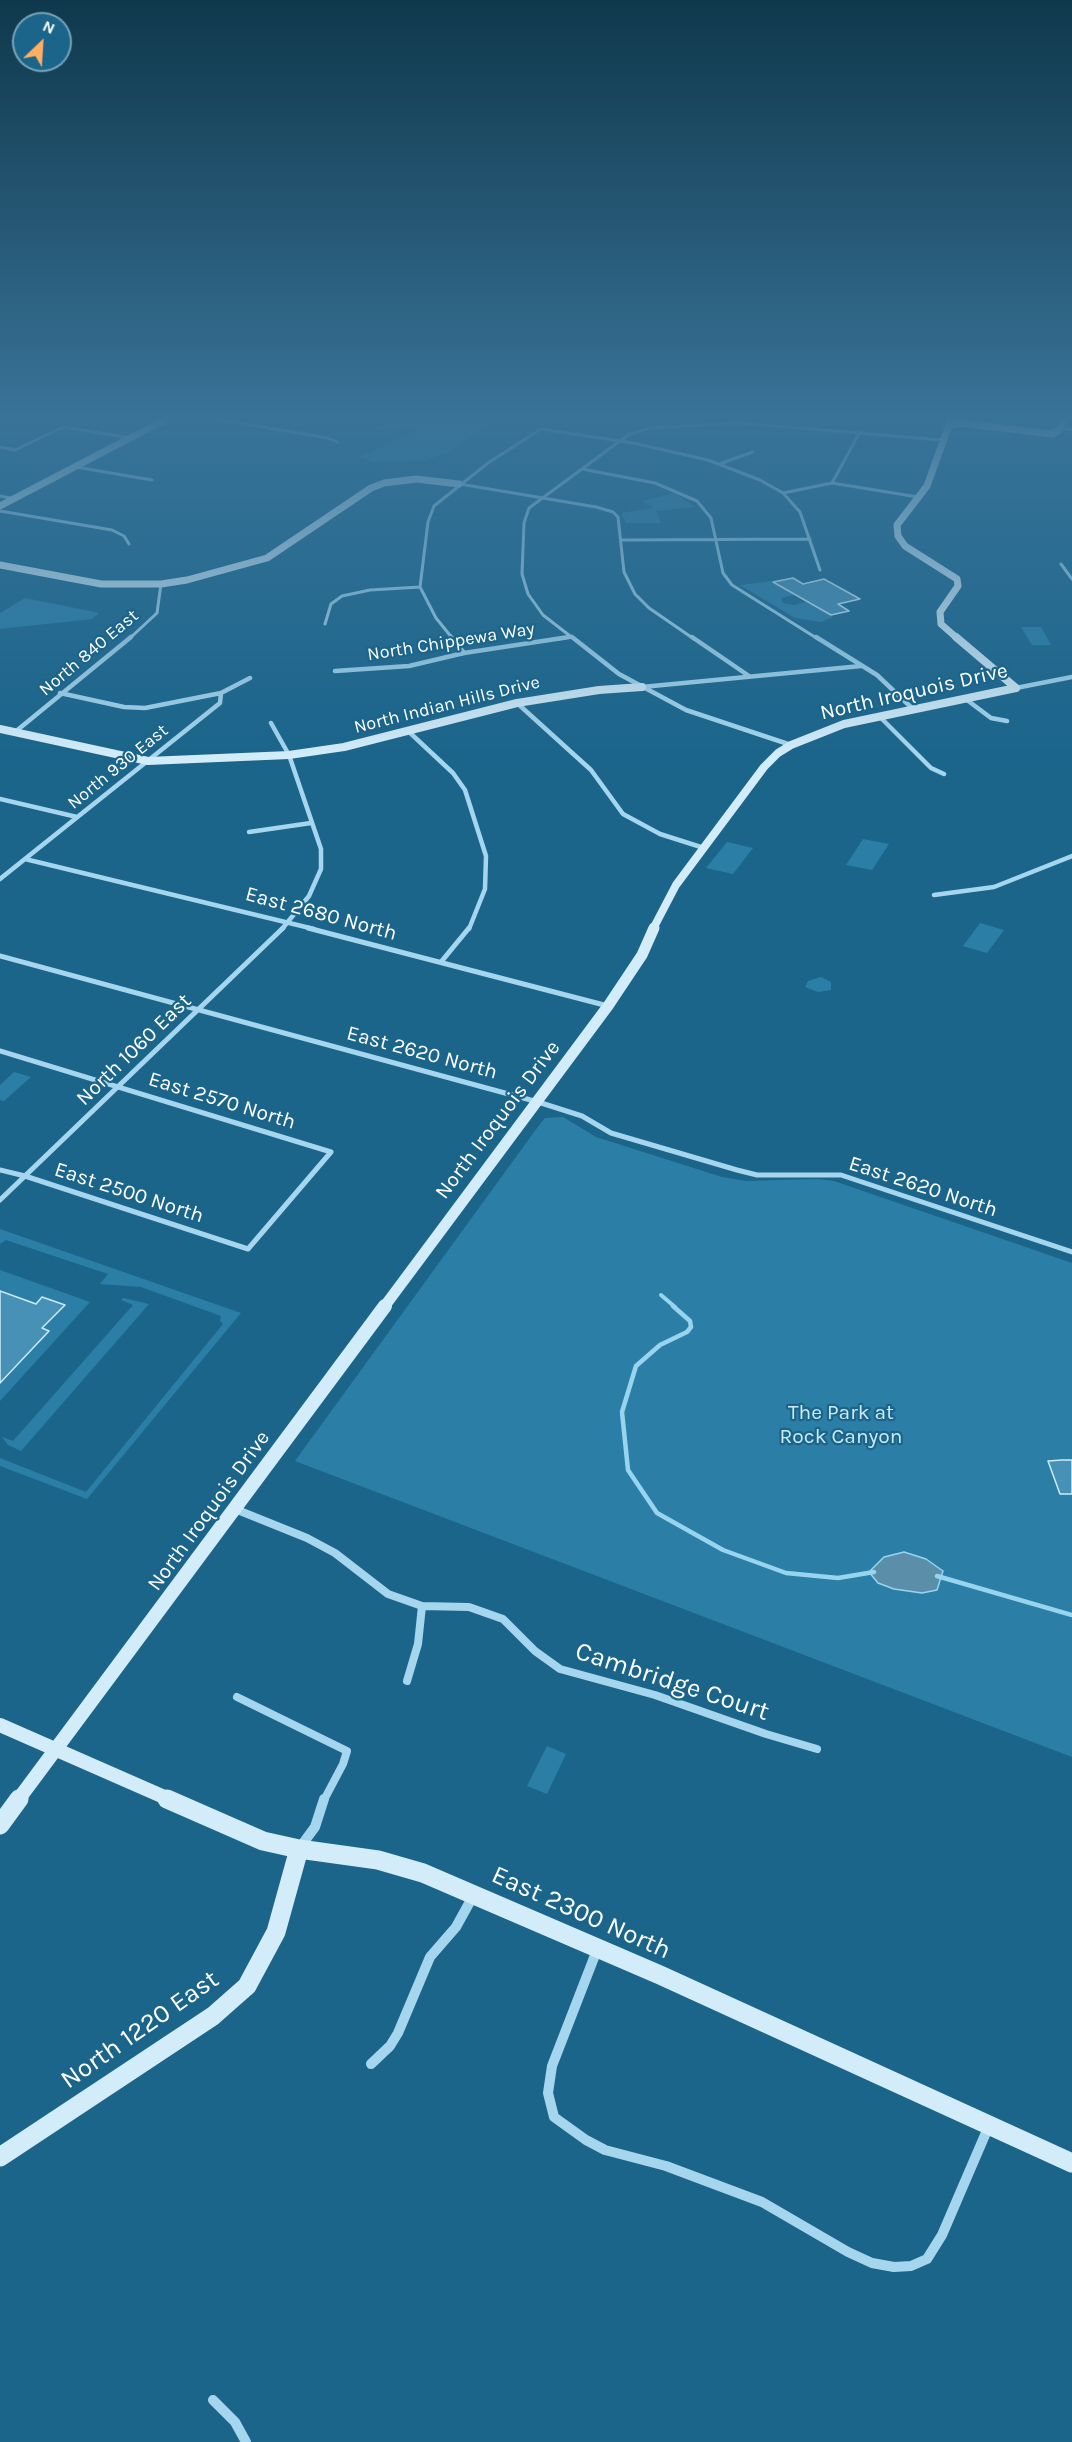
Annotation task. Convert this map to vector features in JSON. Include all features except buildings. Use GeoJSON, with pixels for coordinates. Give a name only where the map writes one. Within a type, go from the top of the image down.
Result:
{"type":"FeatureCollection","features":[{"type":"Feature","properties":{"kind":"street"},"geometry":{"type":"LineString","coordinates":[[106,529],[124,536],[129,544]]}},
{"type":"Feature","properties":{"kind":"street"},"geometry":{"type":"LineString","coordinates":[[0,565],[86,582],[161,584],[187,580],[267,558],[310,529]]}},
{"type":"Feature","properties":{"kind":"street"},"geometry":{"type":"LineString","coordinates":[[427,529],[420,587],[435,618],[464,653]]}},
{"type":"Feature","properties":{"kind":"street"},"geometry":{"type":"LineString","coordinates":[[525,529],[522,574],[528,594],[543,615],[570,637],[619,674],[686,710],[791,745]]}},
{"type":"Feature","properties":{"kind":"street"},"geometry":{"type":"LineString","coordinates":[[620,529],[622,565],[626,579],[642,602],[748,676]]}},
{"type":"Feature","properties":{"kind":"street"},"geometry":{"type":"LineString","coordinates":[[713,529],[723,573],[732,585],[877,675],[914,710]]}},
{"type":"Feature","properties":{"kind":"street"},"geometry":{"type":"LineString","coordinates":[[806,529],[820,570]]}},
{"type":"Feature","properties":{"kind":"street"},"geometry":{"type":"LineString","coordinates":[[897,529],[901,541],[910,550],[957,579],[958,586],[939,616],[940,624],[1016,688]]}},
{"type":"Feature","properties":{"kind":"street"},"geometry":{"type":"LineString","coordinates":[[622,540],[810,539]]}},
{"type":"Feature","properties":{"kind":"street"},"geometry":{"type":"LineString","coordinates":[[1061,564],[1072,579]]}},
{"type":"Feature","properties":{"kind":"street","name":"North 840 East"},"geometry":{"type":"LineString","coordinates":[[14,732],[105,656],[131,638],[157,613],[161,584]]}},
{"type":"Feature","properties":{"kind":"street"},"geometry":{"type":"LineString","coordinates":[[325,624],[331,604],[342,596],[370,590],[420,587]]}},
{"type":"Feature","properties":{"kind":"street","name":"North Chippewa Way"},"geometry":{"type":"LineString","coordinates":[[335,671],[409,666],[464,653],[570,637]]}},
{"type":"Feature","properties":{"kind":"street","name":"North Indian Hills Drive"},"geometry":{"type":"LineString","coordinates":[[0,729],[148,761],[289,755],[344,747],[517,703],[599,690],[861,666]]}},
{"type":"Feature","properties":{"kind":"street","name":"North Iroquois Drive"},"geometry":{"type":"LineString","coordinates":[[0,1826],[608,1006],[642,955],[661,910],[764,766],[791,745],[844,724],[1072,677]]}},
{"type":"Feature","properties":{"kind":"street","name":"North 930 East"},"geometry":{"type":"LineString","coordinates":[[0,879],[220,703],[222,693],[250,678]]}},
{"type":"Feature","properties":{"kind":"street"},"geometry":{"type":"LineString","coordinates":[[60,693],[124,707],[145,708],[222,693]]}},
{"type":"Feature","properties":{"kind":"street"},"geometry":{"type":"LineString","coordinates":[[967,699],[991,718],[1007,721]]}},
{"type":"Feature","properties":{"kind":"street"},"geometry":{"type":"LineString","coordinates":[[517,703],[591,770],[623,814],[660,834],[704,848]]}},
{"type":"Feature","properties":{"kind":"street"},"geometry":{"type":"LineString","coordinates":[[879,716],[931,768],[944,774]]}},
{"type":"Feature","properties":{"kind":"street","name":"North 1060 East"},"geometry":{"type":"LineString","coordinates":[[0,1200],[199,1011],[288,923],[309,896],[321,869],[321,849],[289,755],[271,723]]}},
{"type":"Feature","properties":{"kind":"street"},"geometry":{"type":"LineString","coordinates":[[407,730],[453,773],[465,789],[486,856],[485,889],[475,917],[467,932],[441,962]]}},
{"type":"Feature","properties":{"kind":"street"},"geometry":{"type":"LineString","coordinates":[[0,799],[77,817]]}},
{"type":"Feature","properties":{"kind":"street"},"geometry":{"type":"LineString","coordinates":[[249,832],[311,823]]}},
{"type":"Feature","properties":{"kind":"street"},"geometry":{"type":"LineString","coordinates":[[934,895],[994,887],[1072,856]]}},
{"type":"Feature","properties":{"kind":"street","name":"East 2680 North"},"geometry":{"type":"LineString","coordinates":[[25,859],[288,923],[608,1006]]}},
{"type":"Feature","properties":{"kind":"street","name":"East 2620 North"},"geometry":{"type":"LineString","coordinates":[[0,956],[538,1102],[582,1116],[611,1133],[737,1170],[757,1175],[841,1175],[1072,1252]]}},
{"type":"Feature","properties":{"kind":"street","name":"East 2570 North"},"geometry":{"type":"LineString","coordinates":[[0,1051],[331,1152],[248,1249]]}},
{"type":"Feature","properties":{"kind":"street","name":"East 2500 North"},"geometry":{"type":"LineString","coordinates":[[0,1170],[25,1176],[248,1249]]}},
{"type":"Feature","properties":{"kind":"street","name":"Cambridge Court"},"geometry":{"type":"LineString","coordinates":[[235,1509],[307,1538],[335,1553],[388,1594],[422,1606],[469,1606],[503,1619],[535,1651],[560,1669],[655,1695],[766,1734],[818,1749]]}},
{"type":"Feature","properties":{"kind":"street"},"geometry":{"type":"LineString","coordinates":[[406,1681],[418,1644],[422,1606]]}},
{"type":"Feature","properties":{"kind":"street"},"geometry":{"type":"LineString","coordinates":[[237,1697],[348,1751],[327,1791],[315,1827],[299,1849]]}},
{"type":"Feature","properties":{"kind":"street","name":"East 2300 North"},"geometry":{"type":"LineString","coordinates":[[0,1725],[263,1841],[299,1849],[378,1860],[423,1873],[670,1980],[1072,2163]]}},
{"type":"Feature","properties":{"kind":"street","name":"North 1220 East"},"geometry":{"type":"LineString","coordinates":[[0,2157],[213,2016],[247,1986],[276,1932],[299,1849]]}},
{"type":"Feature","properties":{"kind":"street"},"geometry":{"type":"LineString","coordinates":[[371,2064],[390,2046],[398,2033],[430,1957],[456,1927],[474,1894]]}},
{"type":"Feature","properties":{"kind":"street"},"geometry":{"type":"LineString","coordinates":[[598,1950],[552,2066],[548,2093],[554,2117],[586,2140],[605,2150],[666,2166],[762,2202],[850,2253],[872,2263],[894,2267],[911,2266],[927,2259],[942,2235],[988,2126]]}},
{"type":"Feature","properties":{"kind":"street"},"geometry":{"type":"LineString","coordinates":[[213,2400],[235,2422],[246,2442]]}},
{"type":"Feature","properties":{"kind":"green space"},"geometry":{"type":"Polygon","coordinates":[[[772,581],[794,595],[781,598],[783,603],[794,605],[808,601],[833,617],[821,622],[795,618],[740,585],[772,581]]]}},
{"type":"Feature","properties":{"kind":"green space"},"geometry":{"type":"Polygon","coordinates":[[[25,598],[99,613],[92,619],[0,629],[0,613],[25,598]]]}},
{"type":"Feature","properties":{"kind":"green space"},"geometry":{"type":"Polygon","coordinates":[[[1021,627],[1041,627],[1051,645],[1032,645],[1021,627]]]}},
{"type":"Feature","properties":{"kind":"green space"},"geometry":{"type":"Polygon","coordinates":[[[863,839],[889,844],[872,870],[846,865],[863,839]]]}},
{"type":"Feature","properties":{"kind":"green space"},"geometry":{"type":"Polygon","coordinates":[[[727,842],[753,848],[733,874],[706,868],[727,842]]]}},
{"type":"Feature","properties":{"kind":"green space"},"geometry":{"type":"Polygon","coordinates":[[[980,923],[1004,930],[987,953],[963,946],[980,923]]]}},
{"type":"Feature","properties":{"kind":"green space"},"geometry":{"type":"Polygon","coordinates":[[[821,977],[831,982],[831,990],[818,992],[805,987],[808,981],[821,977]]]}},
{"type":"Feature","properties":{"kind":"green space"},"geometry":{"type":"Polygon","coordinates":[[[14,1072],[31,1077],[4,1101],[0,1100],[0,1085],[14,1072]]]}},
{"type":"Feature","properties":{"kind":"green space","name":"The Park at Rock Canyon"},"geometry":{"type":"Polygon","coordinates":[[[563,1117],[596,1137],[722,1177],[746,1181],[818,1179],[834,1181],[1072,1263],[1072,1757],[295,1461],[537,1128],[545,1118],[563,1117]]]}},
{"type":"Feature","properties":{"kind":"green space"},"geometry":{"type":"Polygon","coordinates":[[[0,1229],[241,1313],[87,1499],[0,1466],[0,1458],[86,1492],[223,1324],[220,1321],[221,1316],[141,1287],[100,1284],[108,1274],[6,1240],[0,1244],[0,1229]]]}},
{"type":"Feature","properties":{"kind":"green space"},"geometry":{"type":"Polygon","coordinates":[[[0,1270],[90,1302],[0,1401],[0,1383],[48,1331],[42,1328],[64,1305],[42,1297],[28,1312],[15,1296],[0,1291],[0,1270]]]}},
{"type":"Feature","properties":{"kind":"green space"},"geometry":{"type":"Polygon","coordinates":[[[123,1298],[149,1304],[21,1451],[8,1445],[2,1437],[13,1441],[133,1305],[121,1300],[123,1298]]]}},
{"type":"Feature","properties":{"kind":"green space"},"geometry":{"type":"Polygon","coordinates":[[[547,1746],[566,1754],[547,1794],[527,1786],[547,1746]]]}},
{"type":"Feature","properties":{"kind":"shaded area"},"geometry":{"type":"Polygon","coordinates":[[[904,1552],[926,1559],[943,1571],[937,1590],[922,1593],[894,1589],[878,1583],[869,1572],[884,1557],[904,1552]]]}},
{"type":"Feature","properties":{"kind":"waterway"},"geometry":{"type":"LineString","coordinates":[[661,1295],[675,1307]]}},
{"type":"Feature","properties":{"kind":"waterway"},"geometry":{"type":"LineString","coordinates":[[673,1306],[690,1321],[691,1327],[687,1332],[660,1345],[636,1366],[622,1412],[628,1470],[657,1513],[723,1550],[786,1573],[838,1578],[874,1572]]}},
{"type":"Feature","properties":{"kind":"waterway"},"geometry":{"type":"LineString","coordinates":[[937,1576],[1072,1615]]}}]}
